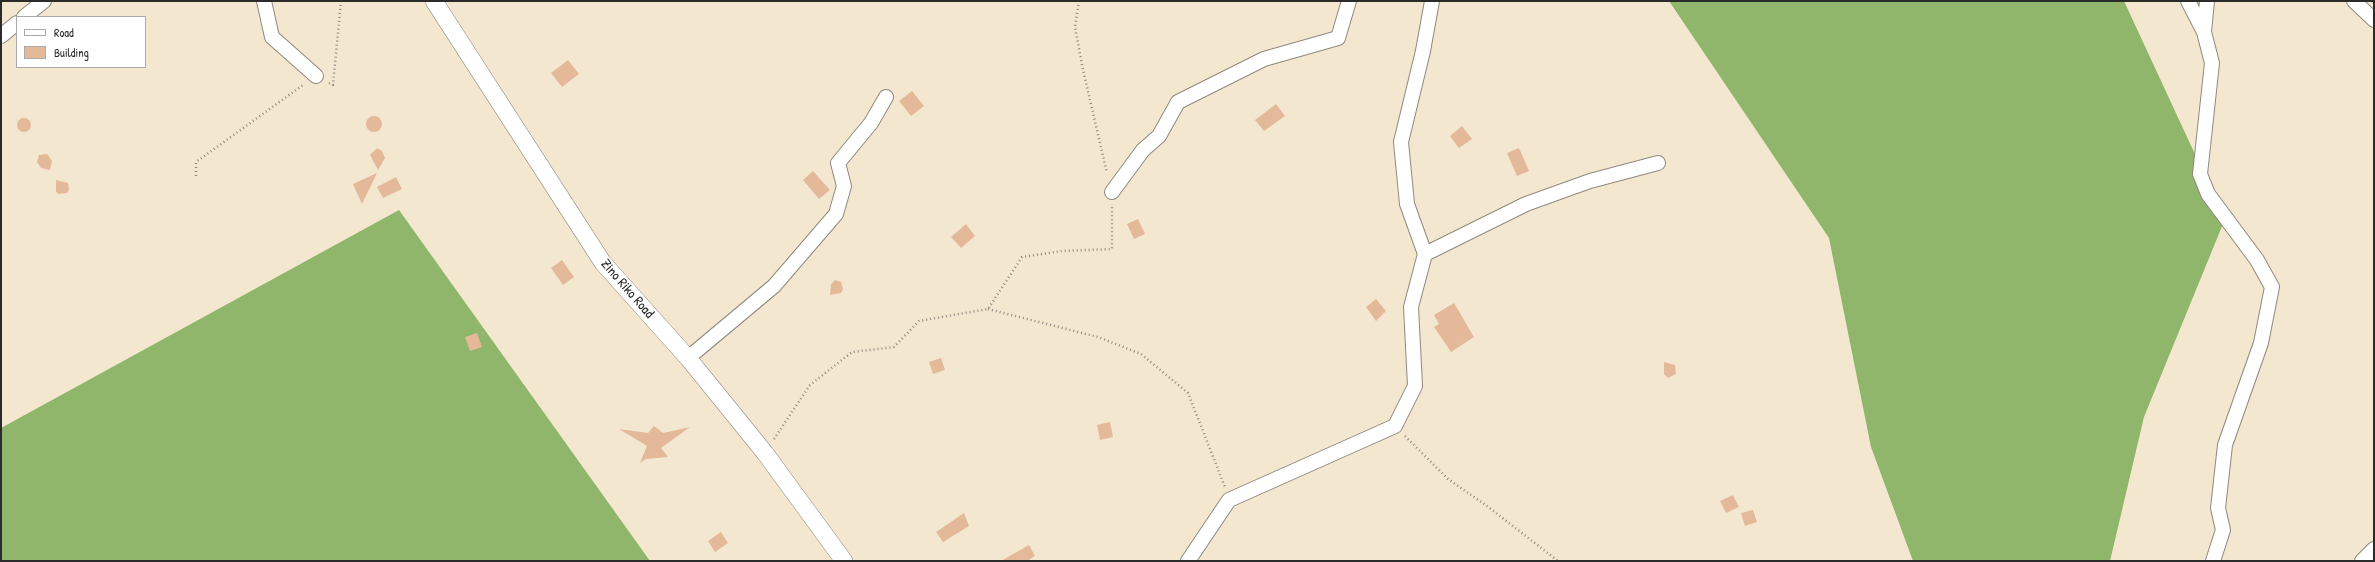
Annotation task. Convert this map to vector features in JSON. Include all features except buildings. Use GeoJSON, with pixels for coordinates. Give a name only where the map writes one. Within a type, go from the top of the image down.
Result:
{"type":"FeatureCollection","features":[{"type":"Feature","properties":{"kind":"street"},"geometry":{"type":"LineString","coordinates":[[25,16],[44,1]]}},
{"type":"Feature","properties":{"kind":"street"},"geometry":{"type":"LineString","coordinates":[[264,1],[272,37],[316,76]]}},
{"type":"Feature","properties":{"kind":"street","name":"Zino Riko Road"},"geometry":{"type":"LineString","coordinates":[[434,1],[603,263],[688,358],[765,453],[844,561]]}},
{"type":"Feature","properties":{"kind":"street"},"geometry":{"type":"LineString","coordinates":[[1112,192],[1143,150],[1159,136],[1178,102],[1264,58],[1338,38],[1349,1]]}},
{"type":"Feature","properties":{"kind":"street"},"geometry":{"type":"LineString","coordinates":[[1188,561],[1229,500],[1395,426],[1415,386],[1411,307],[1425,254],[1407,204],[1401,142],[1423,51],[1432,1]]}},
{"type":"Feature","properties":{"kind":"street"},"geometry":{"type":"LineString","coordinates":[[2188,1],[2204,32],[2212,63],[2200,174],[2208,194],[2257,260],[2272,287],[2262,343],[2226,445],[2218,508],[2224,530],[2213,561]]}},
{"type":"Feature","properties":{"kind":"street"},"geometry":{"type":"LineString","coordinates":[[2204,32],[2207,1]]}},
{"type":"Feature","properties":{"kind":"street"},"geometry":{"type":"LineString","coordinates":[[2354,1],[2374,20]]}},
{"type":"Feature","properties":{"kind":"street"},"geometry":{"type":"LineString","coordinates":[[1,36],[16,24]]}},
{"type":"Feature","properties":{"kind":"street"},"geometry":{"type":"LineString","coordinates":[[688,358],[774,286],[836,214],[844,186],[838,163],[871,123],[886,97]]}},
{"type":"Feature","properties":{"kind":"street"},"geometry":{"type":"LineString","coordinates":[[1425,254],[1526,204],[1590,181],[1658,163]]}},
{"type":"Feature","properties":{"kind":"street"},"geometry":{"type":"LineString","coordinates":[[2362,561],[2374,549]]}},
{"type":"Feature","properties":{"kind":"path"},"geometry":{"type":"LineString","coordinates":[[196,176],[196,162],[316,76],[333,85],[341,1]]}},
{"type":"Feature","properties":{"kind":"path"},"geometry":{"type":"LineString","coordinates":[[988,309],[1022,257],[1062,251],[1112,249],[1112,192],[1082,70],[1075,28],[1079,1]]}},
{"type":"Feature","properties":{"kind":"path"},"geometry":{"type":"LineString","coordinates":[[765,453],[810,385],[852,352],[894,347],[919,321],[988,309],[1098,337],[1141,354],[1188,393],[1229,500]]}},
{"type":"Feature","properties":{"kind":"path"},"geometry":{"type":"LineString","coordinates":[[1395,426],[1448,479],[1487,506],[1558,561]]}},
{"type":"Feature","properties":{"kind":"green space"},"geometry":{"type":"Polygon","coordinates":[[[1669,1],[2124,1],[2225,219],[2144,417],[2110,561],[1913,561],[1871,447],[1829,238],[1669,1]]]}},
{"type":"Feature","properties":{"kind":"green space"},"geometry":{"type":"Polygon","coordinates":[[[399,210],[650,561],[1,561],[1,428],[399,210]]]}}]}
